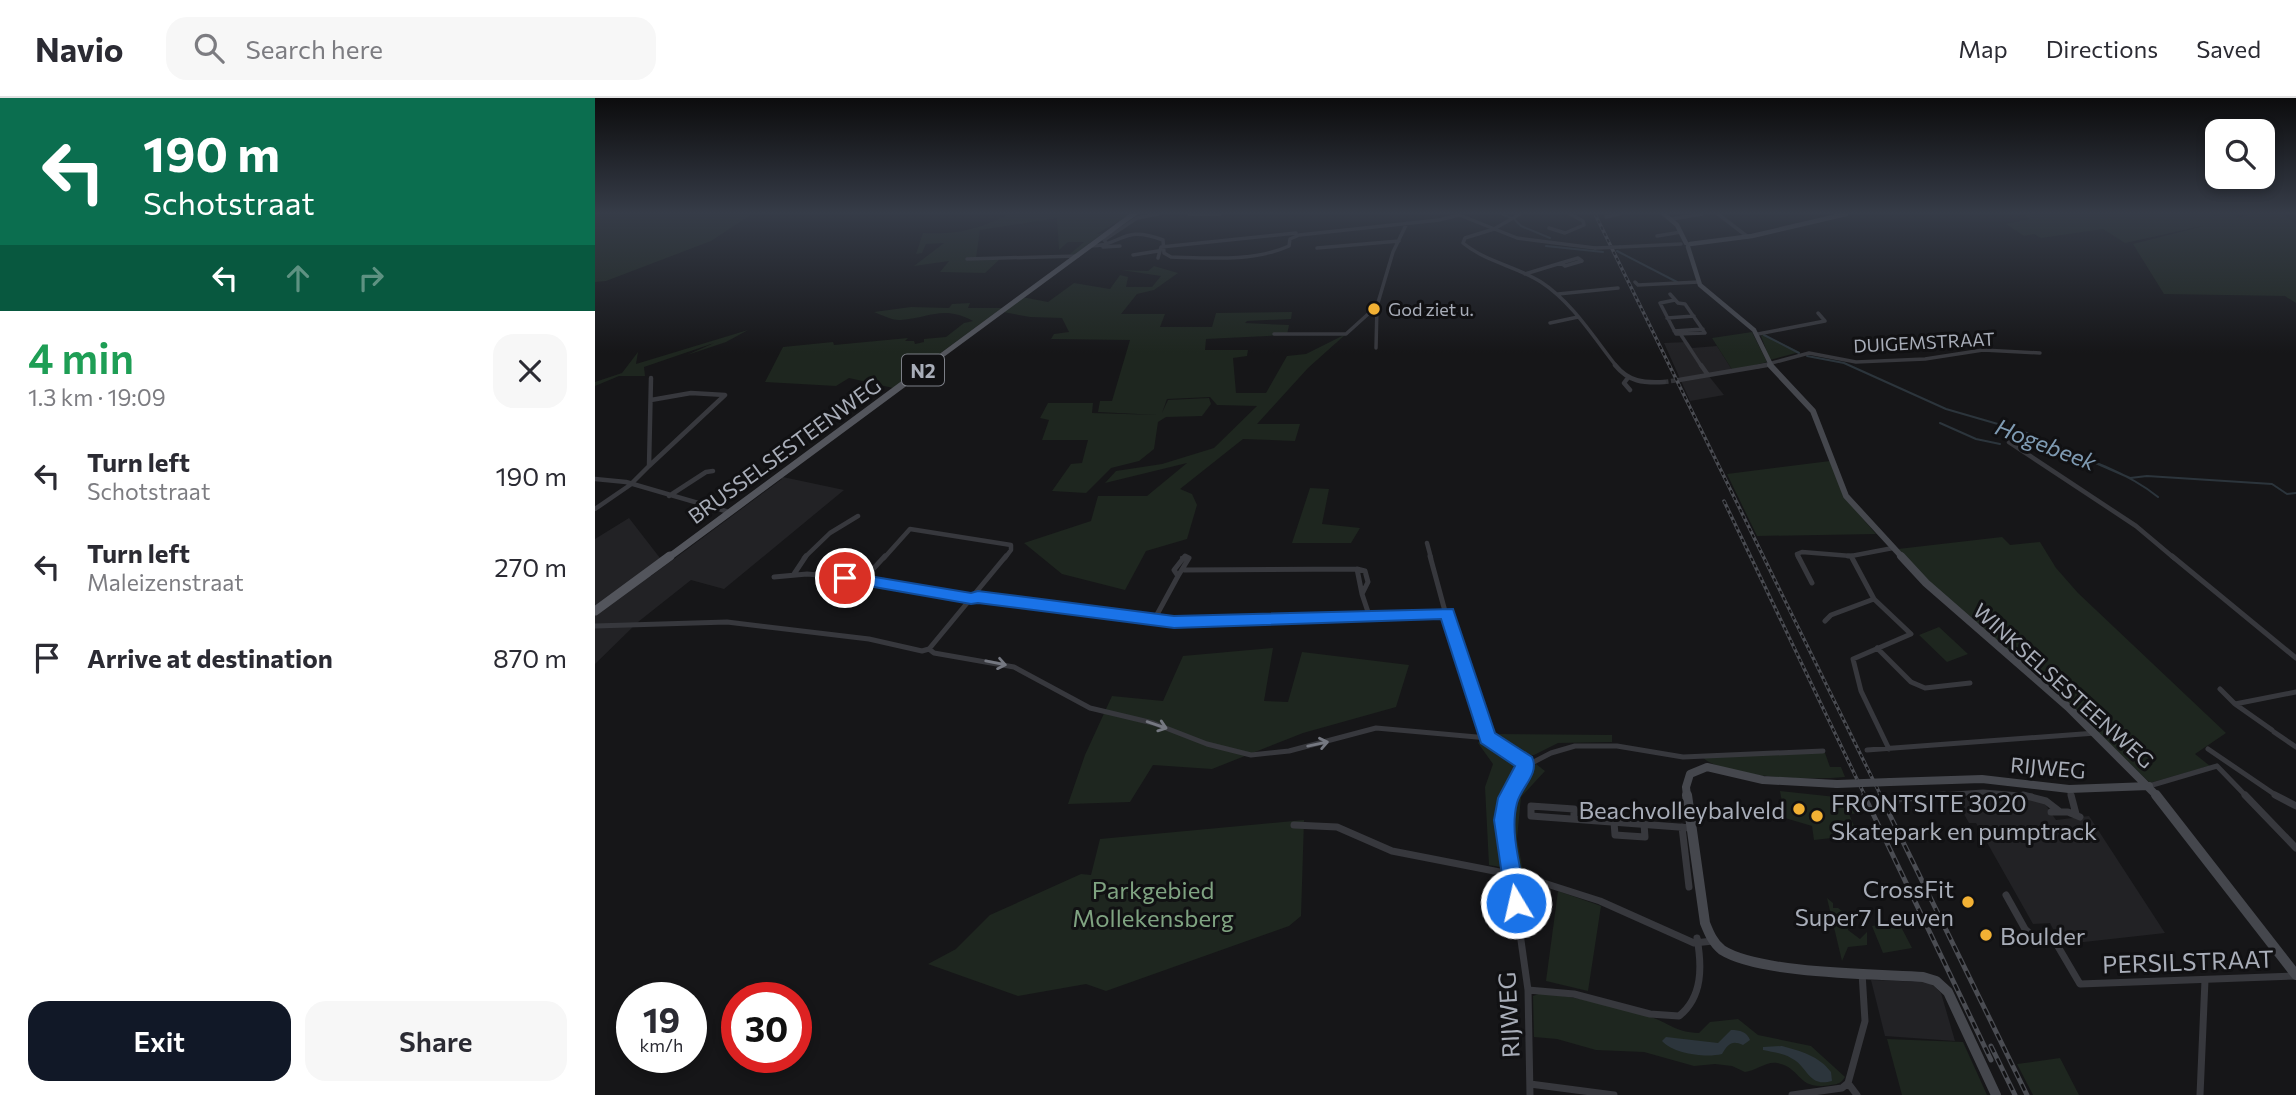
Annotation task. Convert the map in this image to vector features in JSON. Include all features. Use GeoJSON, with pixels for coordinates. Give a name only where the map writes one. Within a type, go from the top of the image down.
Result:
{"type":"FeatureCollection","features":[{"type":"Feature","properties":{"kind":"main road","name":"BRUSSELSESTEENWEG"},"geometry":{"type":"LineString","coordinates":[[595,611],[1071,261]]}},
{"type":"Feature","properties":{"kind":"street"},"geometry":{"type":"LineString","coordinates":[[1375,348],[1377,306],[1392,261]]}},
{"type":"Feature","properties":{"kind":"street"},"geometry":{"type":"LineString","coordinates":[[1494,261],[1525,274],[1558,294],[1611,358],[1616,369],[1627,379],[1648,384],[1664,382]]}},
{"type":"Feature","properties":{"kind":"street"},"geometry":{"type":"LineString","coordinates":[[1525,274],[1569,261]]}},
{"type":"Feature","properties":{"kind":"street"},"geometry":{"type":"LineString","coordinates":[[1561,263],[1565,266],[1581,261]]}},
{"type":"Feature","properties":{"kind":"street"},"geometry":{"type":"LineString","coordinates":[[1691,261],[1699,282],[1758,334],[1769,364]]}},
{"type":"Feature","properties":{"kind":"street"},"geometry":{"type":"LineString","coordinates":[[1636,282],[1637,285],[1699,282]]}},
{"type":"Feature","properties":{"kind":"street"},"geometry":{"type":"LineString","coordinates":[[1558,294],[1618,288]]}},
{"type":"Feature","properties":{"kind":"street"},"geometry":{"type":"LineString","coordinates":[[1670,294],[1676,302]]}},
{"type":"Feature","properties":{"kind":"street"},"geometry":{"type":"LineString","coordinates":[[1681,335],[1705,333],[1685,304],[1660,302],[1674,331],[1681,335],[1708,375]]}},
{"type":"Feature","properties":{"kind":"street"},"geometry":{"type":"LineString","coordinates":[[1274,334],[1346,334],[1377,306]]}},
{"type":"Feature","properties":{"kind":"street"},"geometry":{"type":"LineString","coordinates":[[1758,334],[1825,321],[1818,313]]}},
{"type":"Feature","properties":{"kind":"street"},"geometry":{"type":"LineString","coordinates":[[1667,318],[1694,316]]}},
{"type":"Feature","properties":{"kind":"street"},"geometry":{"type":"LineString","coordinates":[[1550,323],[1578,317]]}},
{"type":"Feature","properties":{"kind":"street"},"geometry":{"type":"LineString","coordinates":[[1674,331],[1703,329]]}},
{"type":"Feature","properties":{"kind":"street","name":"DUIGEMSTRAAT"},"geometry":{"type":"LineString","coordinates":[[1679,380],[1769,364],[1809,353],[1856,362],[1925,359],[1983,350],[2040,353]]}},
{"type":"Feature","properties":{"kind":"street","name":"WINKSELSESTEENWEG"},"geometry":{"type":"LineString","coordinates":[[1769,364],[1813,411],[1846,496],[1934,590],[2095,733],[2149,786],[2296,976]]}},
{"type":"Feature","properties":{"kind":"street"},"geometry":{"type":"LineString","coordinates":[[649,466],[651,378]]}},
{"type":"Feature","properties":{"kind":"street"},"geometry":{"type":"LineString","coordinates":[[1627,379],[1624,383],[1630,390]]}},
{"type":"Feature","properties":{"kind":"street"},"geometry":{"type":"LineString","coordinates":[[595,509],[630,485],[725,395],[691,393],[651,400]]}},
{"type":"Feature","properties":{"kind":"street"},"geometry":{"type":"LineString","coordinates":[[2009,442],[2136,526],[2296,658]]}},
{"type":"Feature","properties":{"kind":"street"},"geometry":{"type":"LineString","coordinates":[[669,496],[706,472],[713,471]]}},
{"type":"Feature","properties":{"kind":"street"},"geometry":{"type":"LineString","coordinates":[[595,479],[630,485],[708,509],[729,512]]}},
{"type":"Feature","properties":{"kind":"street"},"geometry":{"type":"LineString","coordinates":[[708,509],[720,518]]}},
{"type":"Feature","properties":{"kind":"street"},"geometry":{"type":"LineString","coordinates":[[793,574],[797,566],[819,544],[858,516]]}},
{"type":"Feature","properties":{"kind":"street"},"geometry":{"type":"LineString","coordinates":[[595,626],[727,622],[869,639],[922,651],[929,649],[1012,548],[1007,543],[910,529],[864,579]]}},
{"type":"Feature","properties":{"kind":"street"},"geometry":{"type":"LineString","coordinates":[[1427,543],[1488,738]]}},
{"type":"Feature","properties":{"kind":"street"},"geometry":{"type":"LineString","coordinates":[[1812,583],[1797,554],[1802,552],[1851,556],[1893,548]]}},
{"type":"Feature","properties":{"kind":"street"},"geometry":{"type":"LineString","coordinates":[[1154,620],[1184,570],[1189,558],[1185,556],[1174,570],[1178,576]]}},
{"type":"Feature","properties":{"kind":"street"},"geometry":{"type":"LineString","coordinates":[[1851,556],[1874,599],[1911,634],[1853,659],[1852,665],[1861,691],[1889,748]]}},
{"type":"Feature","properties":{"kind":"street"},"geometry":{"type":"LineString","coordinates":[[1184,570],[1357,569],[1369,615]]}},
{"type":"Feature","properties":{"kind":"street"},"geometry":{"type":"LineString","coordinates":[[774,577],[793,574],[864,579],[971,598],[1154,620],[1208,622],[1447,613]]}},
{"type":"Feature","properties":{"kind":"street"},"geometry":{"type":"LineString","coordinates":[[1825,621],[1831,615],[1874,599]]}},
{"type":"Feature","properties":{"kind":"street"},"geometry":{"type":"LineString","coordinates":[[1877,648],[1911,682],[1925,688],[1970,684]]}},
{"type":"Feature","properties":{"kind":"street"},"geometry":{"type":"LineString","coordinates":[[929,649],[934,653],[1014,667],[1090,708],[1153,723],[1207,744],[1251,755],[1289,751],[1376,728],[1488,738],[1517,755],[1526,766],[1562,748],[1592,744],[1683,757],[1823,751]]}},
{"type":"Feature","properties":{"kind":"street"},"geometry":{"type":"LineString","coordinates":[[2220,689],[2235,704],[2296,747]]}},
{"type":"Feature","properties":{"kind":"street"},"geometry":{"type":"LineString","coordinates":[[2235,704],[2296,692]]}},
{"type":"Feature","properties":{"kind":"street"},"geometry":{"type":"LineString","coordinates":[[1867,750],[2095,733]]}},
{"type":"Feature","properties":{"kind":"street"},"geometry":{"type":"LineString","coordinates":[[2208,749],[2281,799],[2296,806]]}},
{"type":"Feature","properties":{"kind":"street"},"geometry":{"type":"LineString","coordinates":[[2149,786],[2227,763]]}},
{"type":"Feature","properties":{"kind":"street","name":"RIJWEG"},"geometry":{"type":"LineString","coordinates":[[1526,766],[1513,786],[1505,808],[1505,836],[1528,990],[1530,1095]]}},
{"type":"Feature","properties":{"kind":"street"},"geometry":{"type":"LineString","coordinates":[[2217,766],[2296,848]]}},
{"type":"Feature","properties":{"kind":"street","name":"RIJWEG"},"geometry":{"type":"LineString","coordinates":[[1687,828],[1686,782],[1695,770],[1710,768],[1763,780],[1837,784],[1982,779],[2069,789],[2149,786]]}},
{"type":"Feature","properties":{"kind":"street"},"geometry":{"type":"LineString","coordinates":[[2051,812],[2078,815],[2069,789]]}},
{"type":"Feature","properties":{"kind":"street"},"geometry":{"type":"LineString","coordinates":[[1896,803],[1897,800],[2017,793],[2047,800],[2059,811]]}},
{"type":"Feature","properties":{"kind":"street"},"geometry":{"type":"LineString","coordinates":[[1574,819],[1574,809],[1531,806],[1531,816],[1687,828]]}},
{"type":"Feature","properties":{"kind":"street"},"geometry":{"type":"LineString","coordinates":[[1614,822],[1615,835],[1645,837],[1644,824]]}},
{"type":"Feature","properties":{"kind":"street"},"geometry":{"type":"LineString","coordinates":[[1294,825],[1337,827],[1392,851],[1512,874],[1600,901],[1682,938],[1697,940],[1711,937]]}},
{"type":"Feature","properties":{"kind":"street"},"geometry":{"type":"LineString","coordinates":[[1687,828],[1689,887]]}},
{"type":"Feature","properties":{"kind":"street"},"geometry":{"type":"LineString","coordinates":[[1687,828],[1711,937],[1726,953],[1797,969],[1923,977],[1936,981],[1993,1095]]}},
{"type":"Feature","properties":{"kind":"street","name":"PERSILSTRAAT"},"geometry":{"type":"LineString","coordinates":[[2006,895],[2036,939],[2053,938],[2080,984],[2296,976]]}},
{"type":"Feature","properties":{"kind":"street"},"geometry":{"type":"LineString","coordinates":[[1528,990],[1574,994],[1650,1014],[1679,1016],[1686,1012],[1694,995],[1701,969],[1697,940]]}},
{"type":"Feature","properties":{"kind":"street"},"geometry":{"type":"LineString","coordinates":[[1792,1095],[1842,1088],[1848,1083],[1865,1021],[1862,973]]}},
{"type":"Feature","properties":{"kind":"street"},"geometry":{"type":"LineString","coordinates":[[2200,1095],[2204,980]]}},
{"type":"Feature","properties":{"kind":"street"},"geometry":{"type":"LineString","coordinates":[[1848,1083],[1857,1095]]}},
{"type":"Feature","properties":{"kind":"street"},"geometry":{"type":"LineString","coordinates":[[1530,1084],[1612,1095]]}},
{"type":"Feature","properties":{"kind":"shaded area"},"geometry":{"type":"Polygon","coordinates":[[[1688,342],[1692,348],[1717,346],[1733,371],[1708,375],[1724,395],[1690,401],[1664,343],[1688,342]]]}},
{"type":"Feature","properties":{"kind":"shaded area"},"geometry":{"type":"Polygon","coordinates":[[[778,476],[844,490],[724,589],[691,580],[638,622],[595,664],[595,539],[629,518],[660,558],[641,572],[651,576],[782,479],[778,476]]]}},
{"type":"Feature","properties":{"kind":"shaded area"},"geometry":{"type":"Polygon","coordinates":[[[1996,795],[2043,801],[2056,820],[2089,816],[2165,933],[2066,944],[2058,929],[2053,929],[2050,923],[2033,924],[1976,823],[1969,823],[1961,809],[1964,808],[1959,798],[1996,795]]]}},
{"type":"Feature","properties":{"kind":"shaded area"},"geometry":{"type":"Polygon","coordinates":[[[1871,980],[1927,982],[1935,987],[1941,993],[1955,1041],[1885,1036],[1871,980]]]}},
{"type":"Feature","properties":{"kind":"shaded area"},"geometry":{"type":"Polygon","coordinates":[[[1731,1030],[1743,1032],[1750,1040],[1743,1045],[1731,1044],[1722,1054],[1699,1055],[1682,1052],[1662,1041],[1666,1037],[1718,1043],[1731,1030]]]}},
{"type":"Feature","properties":{"kind":"shaded area"},"geometry":{"type":"Polygon","coordinates":[[[1782,1046],[1803,1052],[1821,1062],[1831,1072],[1832,1081],[1813,1079],[1791,1058],[1763,1050],[1763,1047],[1782,1046]]]}},
{"type":"Feature","properties":{"kind":"green space"},"geometry":{"type":"Polygon","coordinates":[[[595,261],[660,261],[606,281],[595,282],[595,261]]]}},
{"type":"Feature","properties":{"kind":"green space"},"geometry":{"type":"Polygon","coordinates":[[[921,261],[998,261],[985,273],[940,272],[949,261],[914,266],[921,261]]]}},
{"type":"Feature","properties":{"kind":"green space"},"geometry":{"type":"Polygon","coordinates":[[[2143,261],[2296,261],[2296,303],[2285,296],[2164,294],[2143,261]]]}},
{"type":"Feature","properties":{"kind":"green space"},"geometry":{"type":"Polygon","coordinates":[[[1154,266],[1178,273],[1154,290],[1137,294],[1121,314],[1165,314],[1160,327],[1212,327],[1216,313],[1292,312],[1291,319],[1245,323],[1289,325],[1287,335],[1206,339],[1205,350],[1248,350],[1247,356],[1233,358],[1236,393],[1266,393],[1287,356],[1306,354],[1346,334],[1308,368],[1257,424],[1300,424],[1295,441],[1243,439],[1180,489],[1192,494],[1197,505],[1187,539],[1146,551],[1125,590],[1062,574],[1024,543],[1091,521],[1098,496],[1147,496],[1187,463],[1105,483],[1116,471],[1162,464],[1214,448],[1257,406],[1217,405],[1210,397],[1167,399],[1162,413],[1168,400],[1209,398],[1211,404],[1202,416],[1166,417],[1158,422],[1154,449],[1139,461],[1111,468],[1086,493],[1052,491],[1071,464],[1082,463],[1088,440],[1042,440],[1049,420],[1040,418],[1048,403],[1093,403],[1092,413],[1158,415],[1098,412],[1100,401],[1112,401],[1130,340],[1051,339],[1054,334],[1069,332],[1062,318],[1030,317],[1003,312],[1022,297],[1048,302],[1074,283],[1110,289],[1120,275],[1128,277],[1126,287],[1152,287],[1161,276],[1121,270],[1148,271],[1154,266]]]}},
{"type":"Feature","properties":{"kind":"green space"},"geometry":{"type":"Polygon","coordinates":[[[970,303],[968,308],[1002,308],[893,388],[849,378],[836,386],[765,382],[783,347],[908,338],[905,341],[914,341],[915,344],[924,342],[924,339],[946,337],[964,323],[973,321],[945,313],[898,320],[874,312],[911,307],[949,308],[952,304],[970,303]]]}},
{"type":"Feature","properties":{"kind":"green space"},"geometry":{"type":"Polygon","coordinates":[[[748,330],[726,342],[687,355],[714,343],[644,367],[645,376],[619,376],[595,386],[595,382],[622,373],[638,352],[636,364],[748,330]]]}},
{"type":"Feature","properties":{"kind":"green space"},"geometry":{"type":"Polygon","coordinates":[[[1752,332],[1767,362],[1733,371],[1712,338],[1752,332]]]}},
{"type":"Feature","properties":{"kind":"green space"},"geometry":{"type":"Polygon","coordinates":[[[1763,334],[1800,352],[1770,360],[1761,336],[1763,334]]]}},
{"type":"Feature","properties":{"kind":"green space"},"geometry":{"type":"Polygon","coordinates":[[[1830,461],[1844,497],[1876,534],[1757,536],[1727,474],[1830,461]]]}},
{"type":"Feature","properties":{"kind":"green space"},"geometry":{"type":"Polygon","coordinates":[[[1310,488],[1329,489],[1322,524],[1360,528],[1351,543],[1292,543],[1310,488]]]}},
{"type":"Feature","properties":{"kind":"green space"},"geometry":{"type":"Polygon","coordinates":[[[2002,537],[2010,545],[2040,542],[2056,568],[2078,593],[2226,733],[2195,754],[2215,770],[2209,766],[2150,783],[2082,717],[1938,591],[1898,549],[2002,537]]]}},
{"type":"Feature","properties":{"kind":"green space"},"geometry":{"type":"Polygon","coordinates":[[[1939,627],[1968,654],[1947,662],[1919,635],[1939,627]]]}},
{"type":"Feature","properties":{"kind":"green space"},"geometry":{"type":"Polygon","coordinates":[[[1273,648],[1264,701],[1288,702],[1302,652],[1409,665],[1396,707],[1303,733],[1212,769],[1153,765],[1130,802],[1068,804],[1085,755],[1112,696],[1163,701],[1183,656],[1273,648]]]}},
{"type":"Feature","properties":{"kind":"green space"},"geometry":{"type":"Polygon","coordinates":[[[1491,734],[1612,735],[1612,742],[1558,743],[1534,755],[1527,755],[1491,734]]]}},
{"type":"Feature","properties":{"kind":"green space"},"geometry":{"type":"Polygon","coordinates":[[[1482,738],[1515,758],[1518,769],[1524,774],[1536,764],[1545,771],[1521,797],[1517,839],[1523,871],[1489,865],[1485,787],[1493,764],[1478,743],[1482,738]]]}},
{"type":"Feature","properties":{"kind":"green space"},"geometry":{"type":"Polygon","coordinates":[[[1773,753],[1825,753],[1830,767],[1841,767],[1845,777],[1792,778],[1751,774],[1715,765],[1703,758],[1773,753]]]}},
{"type":"Feature","properties":{"kind":"green space","name":"FRONTSITE 3020 Skatepark en pumptrack"},"geometry":{"type":"Polygon","coordinates":[[[1780,791],[1836,797],[1853,796],[1861,813],[1849,814],[1858,835],[1814,840],[1812,826],[1785,818],[1780,791]]]}},
{"type":"Feature","properties":{"kind":"green space","name":"Parkgebied Mollekensberg"},"geometry":{"type":"Polygon","coordinates":[[[1304,820],[1301,916],[1289,926],[1106,991],[1086,984],[1018,996],[928,964],[956,949],[990,915],[1081,874],[1091,875],[1100,839],[1304,820]]]}},
{"type":"Feature","properties":{"kind":"green space"},"geometry":{"type":"Polygon","coordinates":[[[1558,891],[1601,906],[1588,991],[1546,981],[1558,891]]]}},
{"type":"Feature","properties":{"kind":"green space"},"geometry":{"type":"Polygon","coordinates":[[[1827,898],[1833,903],[1833,908],[1838,908],[1855,921],[1848,930],[1860,939],[1867,932],[1867,945],[1848,947],[1842,961],[1827,898]]]}},
{"type":"Feature","properties":{"kind":"green space"},"geometry":{"type":"Polygon","coordinates":[[[1899,923],[1912,948],[1883,953],[1872,926],[1899,923]]]}},
{"type":"Feature","properties":{"kind":"green space"},"geometry":{"type":"Polygon","coordinates":[[[1541,993],[1622,1008],[1691,1032],[1699,1033],[1710,1022],[1738,1019],[1758,1035],[1811,1046],[1845,1077],[1838,1084],[1811,1085],[1791,1069],[1777,1063],[1769,1063],[1745,1072],[1732,1066],[1694,1066],[1644,1052],[1596,1050],[1557,1039],[1534,1037],[1533,996],[1541,993]]]}},
{"type":"Feature","properties":{"kind":"green space"},"geometry":{"type":"Polygon","coordinates":[[[1887,1039],[1963,1042],[1987,1095],[1902,1095],[1887,1039]]]}},
{"type":"Feature","properties":{"kind":"green space"},"geometry":{"type":"Polygon","coordinates":[[[2060,1058],[2079,1095],[2033,1095],[2017,1064],[2060,1058]]]}},
{"type":"Feature","properties":{"kind":"waterway","name":"Hogebeek"},"geometry":{"type":"LineString","coordinates":[[1635,261],[1677,282]]}},
{"type":"Feature","properties":{"kind":"waterway","name":"Hogebeek"},"geometry":{"type":"LineString","coordinates":[[1764,335],[1799,353]]}},
{"type":"Feature","properties":{"kind":"waterway","name":"Hogebeek"},"geometry":{"type":"LineString","coordinates":[[1807,356],[1844,363],[1946,409],[2022,431],[2082,457]]}},
{"type":"Feature","properties":{"kind":"waterway"},"geometry":{"type":"LineString","coordinates":[[1940,423],[1976,439],[2000,444]]}},
{"type":"Feature","properties":{"kind":"waterway","name":"Hogebeek"},"geometry":{"type":"LineString","coordinates":[[2014,441],[2022,436],[2082,457]]}},
{"type":"Feature","properties":{"kind":"waterway","name":"Hogebeek"},"geometry":{"type":"LineString","coordinates":[[2082,457],[2118,473]]}},
{"type":"Feature","properties":{"kind":"waterway","name":"Hogebeek"},"geometry":{"type":"LineString","coordinates":[[2082,457],[2118,473]]}},
{"type":"Feature","properties":{"kind":"waterway","name":"Hogebeek"},"geometry":{"type":"LineString","coordinates":[[2118,473],[2130,478],[2147,476],[2272,484],[2287,494],[2296,493]]}},
{"type":"Feature","properties":{"kind":"waterway"},"geometry":{"type":"LineString","coordinates":[[2118,473],[2158,497]]}},
{"type":"Feature","properties":{"kind":"tunnel"},"geometry":{"type":"LineString","coordinates":[[1664,382],[1679,380]]}},
{"type":"Feature","properties":{"kind":"railway"},"geometry":{"type":"LineString","coordinates":[[1618,261],[1881,796]]}},
{"type":"Feature","properties":{"kind":"railway"},"geometry":{"type":"LineString","coordinates":[[1724,501],[1865,796]]}},
{"type":"Feature","properties":{"kind":"railway"},"geometry":{"type":"LineString","coordinates":[[1864,795],[1991,1060]]}},
{"type":"Feature","properties":{"kind":"railway"},"geometry":{"type":"LineString","coordinates":[[1880,795],[2027,1095]]}},
{"type":"Feature","properties":{"kind":"railway"},"geometry":{"type":"LineString","coordinates":[[1991,1046],[2015,1095]]}},
{"type":"Feature","properties":{"kind":"place","name":"God ziet u."},"geometry":{"type":"Point","coordinates":[1374,309]}},
{"type":"Feature","properties":{"kind":"place","name":"Beachvolleybalveld"},"geometry":{"type":"Point","coordinates":[1799,809]}},
{"type":"Feature","properties":{"kind":"place","name":"FRONTSITE 3020 Skatepark en pumptrack"},"geometry":{"type":"Point","coordinates":[1817,816]}},
{"type":"Feature","properties":{"kind":"place","name":"CrossFit Super7 Leuven"},"geometry":{"type":"Point","coordinates":[1968,902]}},
{"type":"Feature","properties":{"kind":"place","name":"Boulder"},"geometry":{"type":"Point","coordinates":[1986,935]}},
{"type":"Feature","properties":{"kind":"route"},"geometry":{"type":"LineString","coordinates":[[845,578],[971,598],[1174,622],[1447,613],[1449,626],[1488,738],[1517,755],[1526,766],[1508,798],[1504,820],[1516,903]]}}]}
